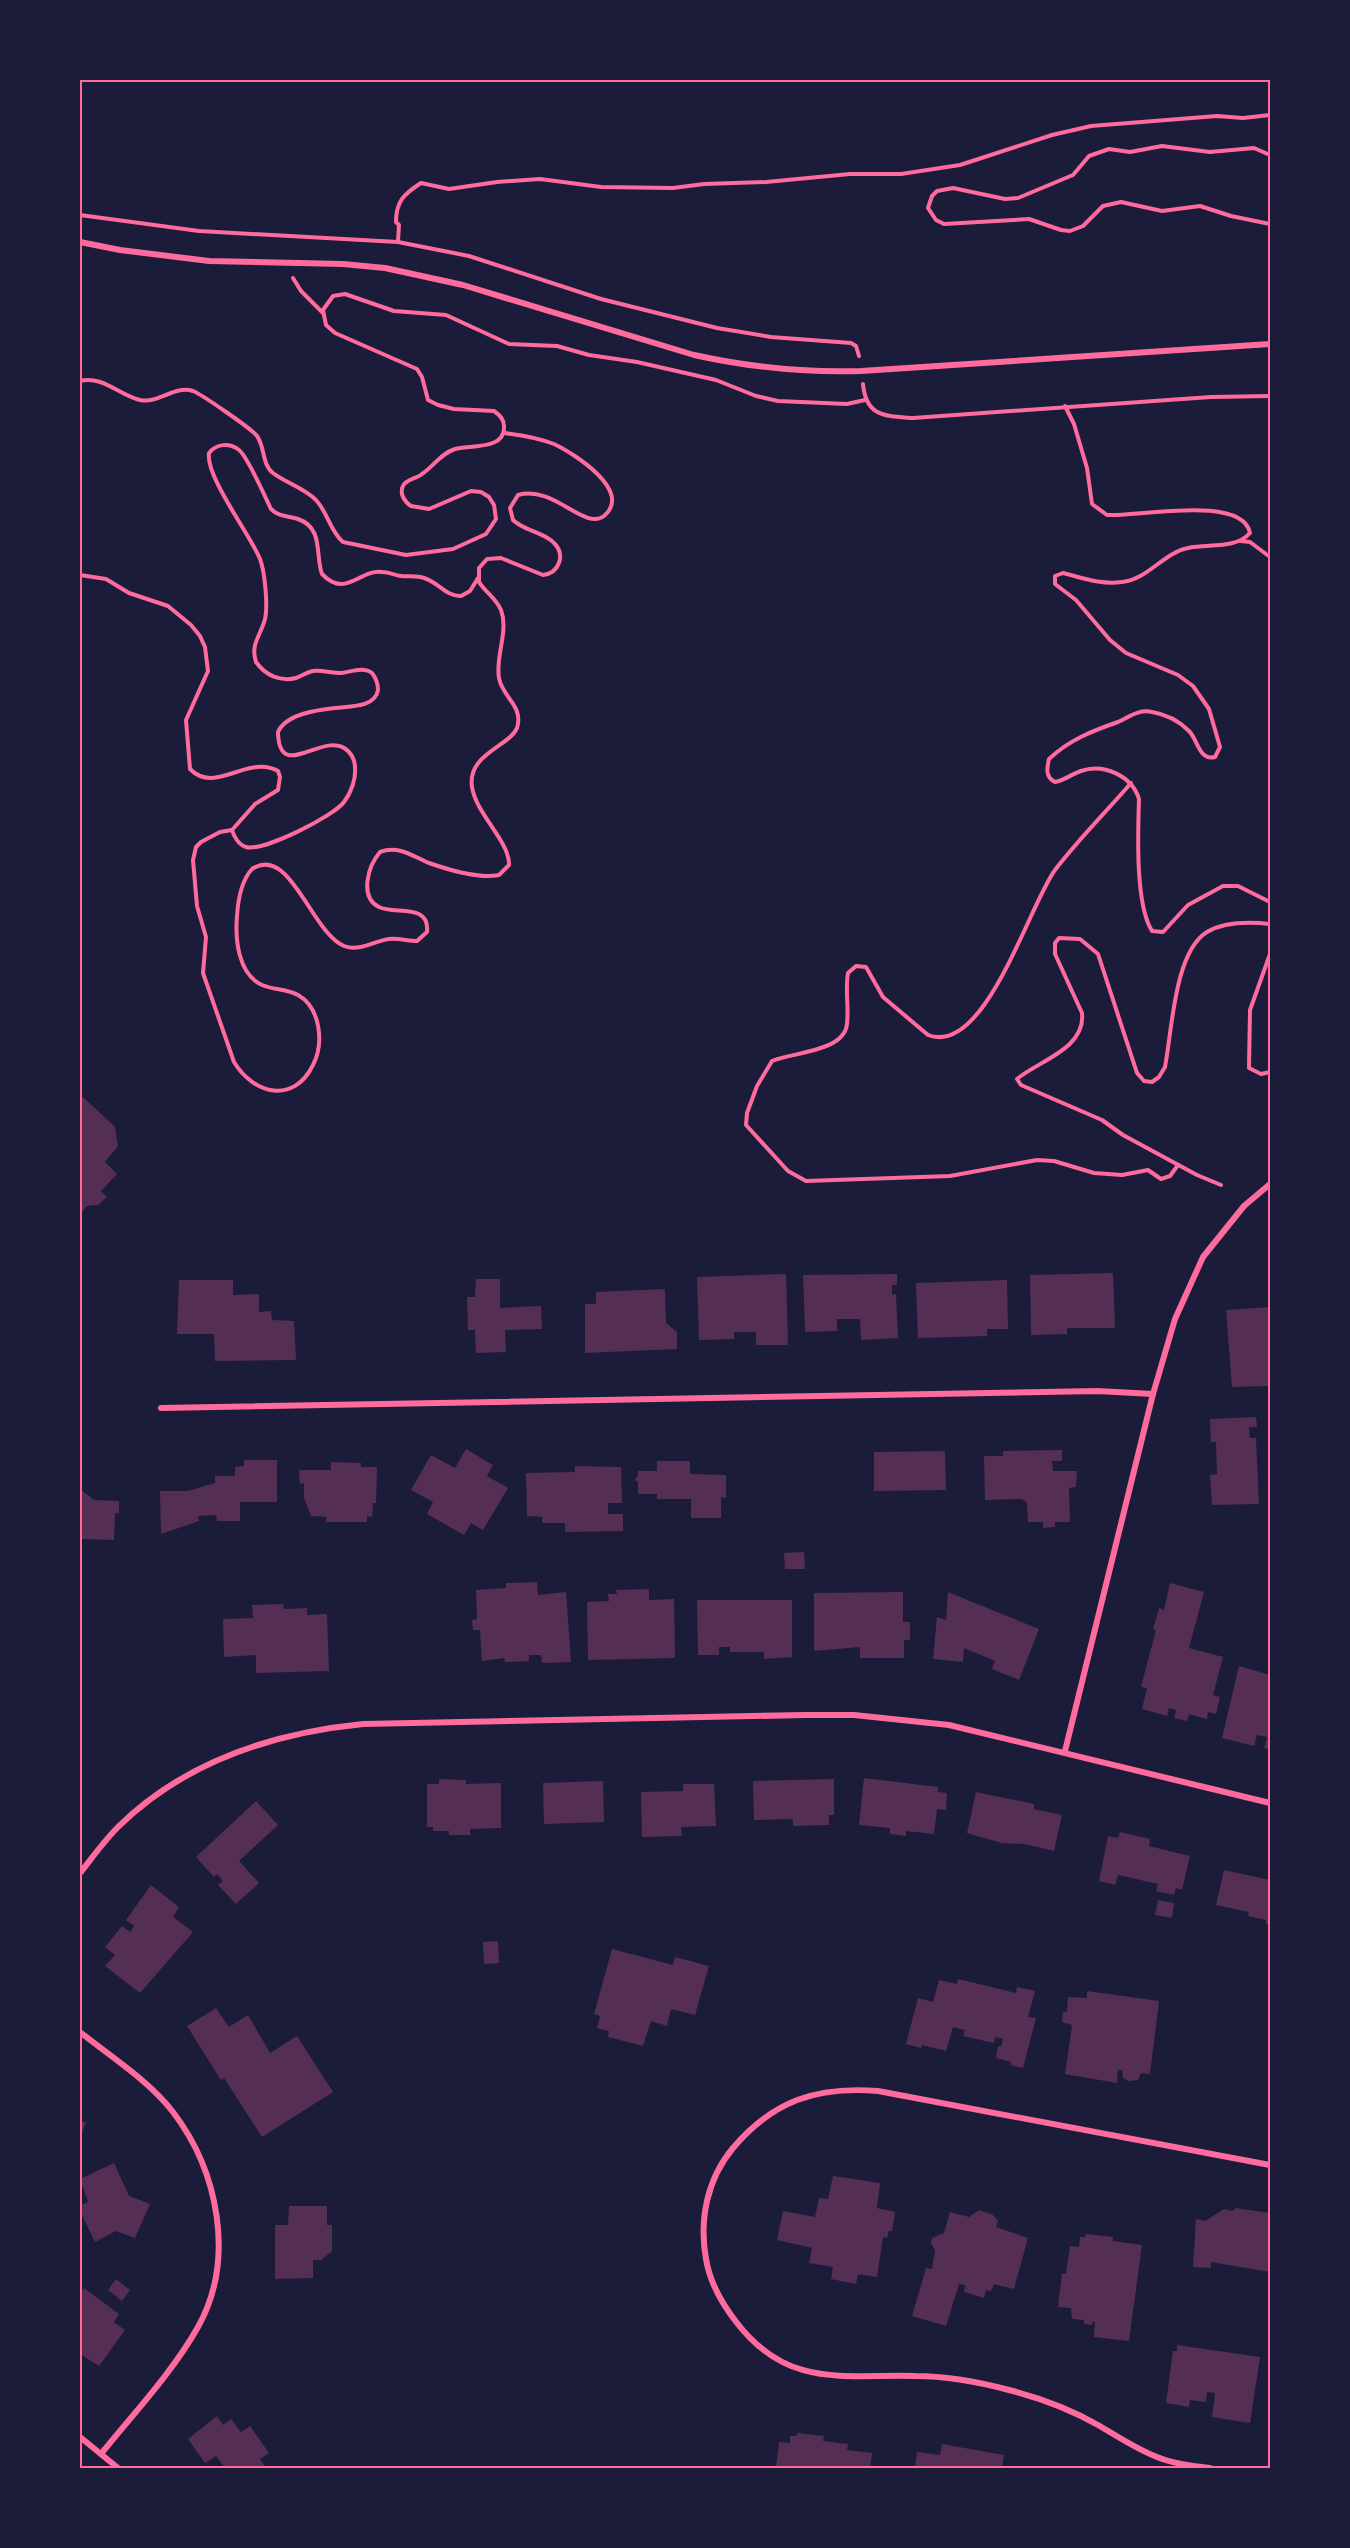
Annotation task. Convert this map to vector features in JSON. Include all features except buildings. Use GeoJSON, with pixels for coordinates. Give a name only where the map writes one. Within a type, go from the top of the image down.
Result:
{"type":"FeatureCollection","features":[{"type":"Feature","properties":{"kind":"street"},"geometry":{"type":"LineString","coordinates":[[80,242],[120,250],[209,261],[385,268],[427,276],[694,355],[727,362],[799,371],[861,371],[1270,344]]}},
{"type":"Feature","properties":{"kind":"street"},"geometry":{"type":"LineString","coordinates":[[1065,1751],[1153,1394],[1174,1319],[1203,1257],[1244,1206],[1270,1184]]}},
{"type":"Feature","properties":{"kind":"street"},"geometry":{"type":"LineString","coordinates":[[161,1408],[1085,1391],[1153,1394]]}},
{"type":"Feature","properties":{"kind":"street"},"geometry":{"type":"LineString","coordinates":[[80,1873],[118,1827],[148,1802],[185,1777],[226,1756],[269,1741],[316,1729],[363,1724],[854,1715],[949,1725],[1065,1751],[1270,1803]]}},
{"type":"Feature","properties":{"kind":"street"},"geometry":{"type":"LineString","coordinates":[[80,2032],[155,2092],[172,2112],[188,2134],[210,2184],[217,2211],[218,2240],[214,2277],[199,2324],[184,2350],[101,2454]]}},
{"type":"Feature","properties":{"kind":"street"},"geometry":{"type":"LineString","coordinates":[[1210,2469],[1160,2458],[1068,2410],[1008,2390],[978,2383],[916,2376],[833,2377],[810,2373],[786,2363],[763,2349],[743,2332],[728,2313],[715,2290],[707,2269],[704,2245],[705,2205],[718,2171],[744,2135],[764,2117],[786,2104],[808,2095],[831,2090],[878,2091],[1270,2164]]}},
{"type":"Feature","properties":{"kind":"street"},"geometry":{"type":"LineString","coordinates":[[80,2437],[118,2469]]}},
{"type":"Feature","properties":{"kind":"path"},"geometry":{"type":"LineString","coordinates":[[398,242],[399,225],[396,222],[396,207],[401,199],[421,183],[449,189],[540,179],[601,187],[673,188],[850,174],[901,174],[960,165],[1052,135],[1091,126],[1216,116],[1248,118],[1270,115]]}},
{"type":"Feature","properties":{"kind":"path"},"geometry":{"type":"LineString","coordinates":[[1270,155],[1254,148],[1210,152],[1162,146],[1130,152],[1109,149],[1089,156],[1073,175],[1018,198],[1005,199],[953,188],[937,191],[932,196],[928,208],[936,220],[944,224],[1029,219],[1070,231],[1083,226],[1103,206],[1121,202],[1162,211],[1200,206],[1231,216],[1270,224]]}},
{"type":"Feature","properties":{"kind":"path"},"geometry":{"type":"LineString","coordinates":[[80,381],[100,381],[139,399],[148,400],[158,399],[179,390],[195,392],[256,434],[271,472],[315,498],[323,508],[338,537],[344,542],[398,555],[462,546],[486,534],[493,527],[496,519],[494,505],[489,497],[481,492],[471,490],[429,509],[411,506],[403,497],[402,490],[406,482],[422,474],[446,453],[456,449],[490,444],[501,438],[504,433],[503,420],[494,411],[454,409],[433,403],[428,400],[422,377],[417,369],[334,333],[326,325],[323,313],[294,281],[291,264]]}},
{"type":"Feature","properties":{"kind":"path"},"geometry":{"type":"LineString","coordinates":[[323,313],[333,296],[345,294],[394,311],[446,315],[509,344],[557,346],[589,355],[637,362],[716,380],[756,396],[778,401],[847,404],[865,400]]}},
{"type":"Feature","properties":{"kind":"path"},"geometry":{"type":"LineString","coordinates":[[863,387],[865,400],[871,409],[881,414],[913,418],[1211,397],[1270,396]]}},
{"type":"Feature","properties":{"kind":"path"},"geometry":{"type":"LineString","coordinates":[[1065,406],[1074,424],[1087,468],[1092,504],[1107,515],[1182,509],[1216,512],[1241,519],[1248,526],[1260,551],[1270,557]]}},
{"type":"Feature","properties":{"kind":"path"},"geometry":{"type":"LineString","coordinates":[[232,830],[239,843],[246,847],[264,845],[330,813],[343,804],[349,796],[354,777],[354,761],[351,753],[337,745],[327,745],[300,756],[292,756],[279,748],[278,732],[286,722],[303,714],[372,701],[377,693],[378,683],[368,670],[332,673],[314,670],[296,677],[281,679],[271,675],[256,662],[254,644],[266,612],[262,569],[258,554],[237,521],[209,466],[209,453],[213,448],[228,445],[239,450],[271,509],[277,515],[296,518],[310,526],[320,547],[322,574],[332,582],[348,583],[367,574],[382,572],[399,576],[422,577],[450,594],[461,596],[470,591],[478,578],[483,561],[501,558],[543,575],[554,572],[557,567],[560,556],[554,543],[513,520],[510,508],[518,495],[539,494],[559,501],[579,515],[594,519],[606,514],[612,502],[608,484],[577,458],[548,442],[504,433]]}},
{"type":"Feature","properties":{"kind":"path"},"geometry":{"type":"LineString","coordinates":[[1238,541],[1250,533]]}},
{"type":"Feature","properties":{"kind":"path"},"geometry":{"type":"LineString","coordinates":[[1255,544],[1238,541],[1186,548],[1171,554],[1134,579],[1124,582],[1092,581],[1062,573],[1055,576],[1055,584],[1076,600],[1118,647],[1134,658],[1164,669],[1187,681],[1204,699],[1209,708],[1220,747],[1215,757],[1206,757],[1194,738],[1180,724],[1166,716],[1148,711],[1130,715],[1079,737],[1049,759],[1047,767],[1049,777],[1055,782],[1083,771],[1099,769],[1112,772],[1131,783],[1139,799],[1140,878],[1147,921],[1152,931],[1163,932],[1188,906],[1223,886],[1238,886],[1270,902]]}},
{"type":"Feature","properties":{"kind":"path"},"geometry":{"type":"LineString","coordinates":[[80,575],[106,579],[129,593],[168,606],[186,620],[200,636],[208,671],[186,720],[190,769],[195,774],[210,780],[232,772],[266,767],[278,771],[280,777],[278,790],[255,804],[232,830],[209,836],[194,852],[197,906],[206,937],[203,973],[239,1071],[255,1085],[275,1091],[287,1091],[313,1067],[320,1049],[320,1034],[313,1013],[301,997],[260,984],[247,972],[243,964],[236,945],[237,917],[241,891],[252,869],[264,864],[280,868],[323,930],[339,943],[351,948],[388,939],[417,941],[427,932],[427,922],[422,915],[406,910],[380,907],[371,899],[367,880],[380,852],[398,849],[430,863],[483,876],[499,875],[509,865],[507,851],[486,820],[472,785],[475,772],[483,758],[516,731],[518,720],[516,708],[499,678],[502,615],[497,603],[484,590],[478,578]]}},
{"type":"Feature","properties":{"kind":"path"},"geometry":{"type":"LineString","coordinates":[[1131,783],[1054,871],[1036,903],[995,990],[969,1023],[948,1036],[936,1038],[928,1035],[883,997],[866,967],[856,966],[848,973],[848,1022],[843,1034],[832,1044],[772,1061],[757,1086],[745,1120],[748,1130],[788,1171],[806,1180],[950,1176],[1037,1160],[1054,1161],[1094,1173],[1122,1175],[1148,1170],[1161,1179],[1170,1176],[1178,1165]]}},
{"type":"Feature","properties":{"kind":"path"},"geometry":{"type":"LineString","coordinates":[[1221,1185],[1123,1135],[1102,1120],[1017,1082],[1018,1077],[1047,1061],[1073,1040],[1083,1023],[1082,1013],[1055,954],[1055,943],[1065,937],[1080,939],[1098,954],[1137,1072],[1144,1082],[1152,1082],[1159,1077],[1165,1067],[1176,993],[1194,945],[1206,932],[1223,926],[1270,924]]}},
{"type":"Feature","properties":{"kind":"path"},"geometry":{"type":"LineString","coordinates":[[1270,954],[1248,1022],[1249,1068],[1260,1074],[1270,1072]]}}]}
